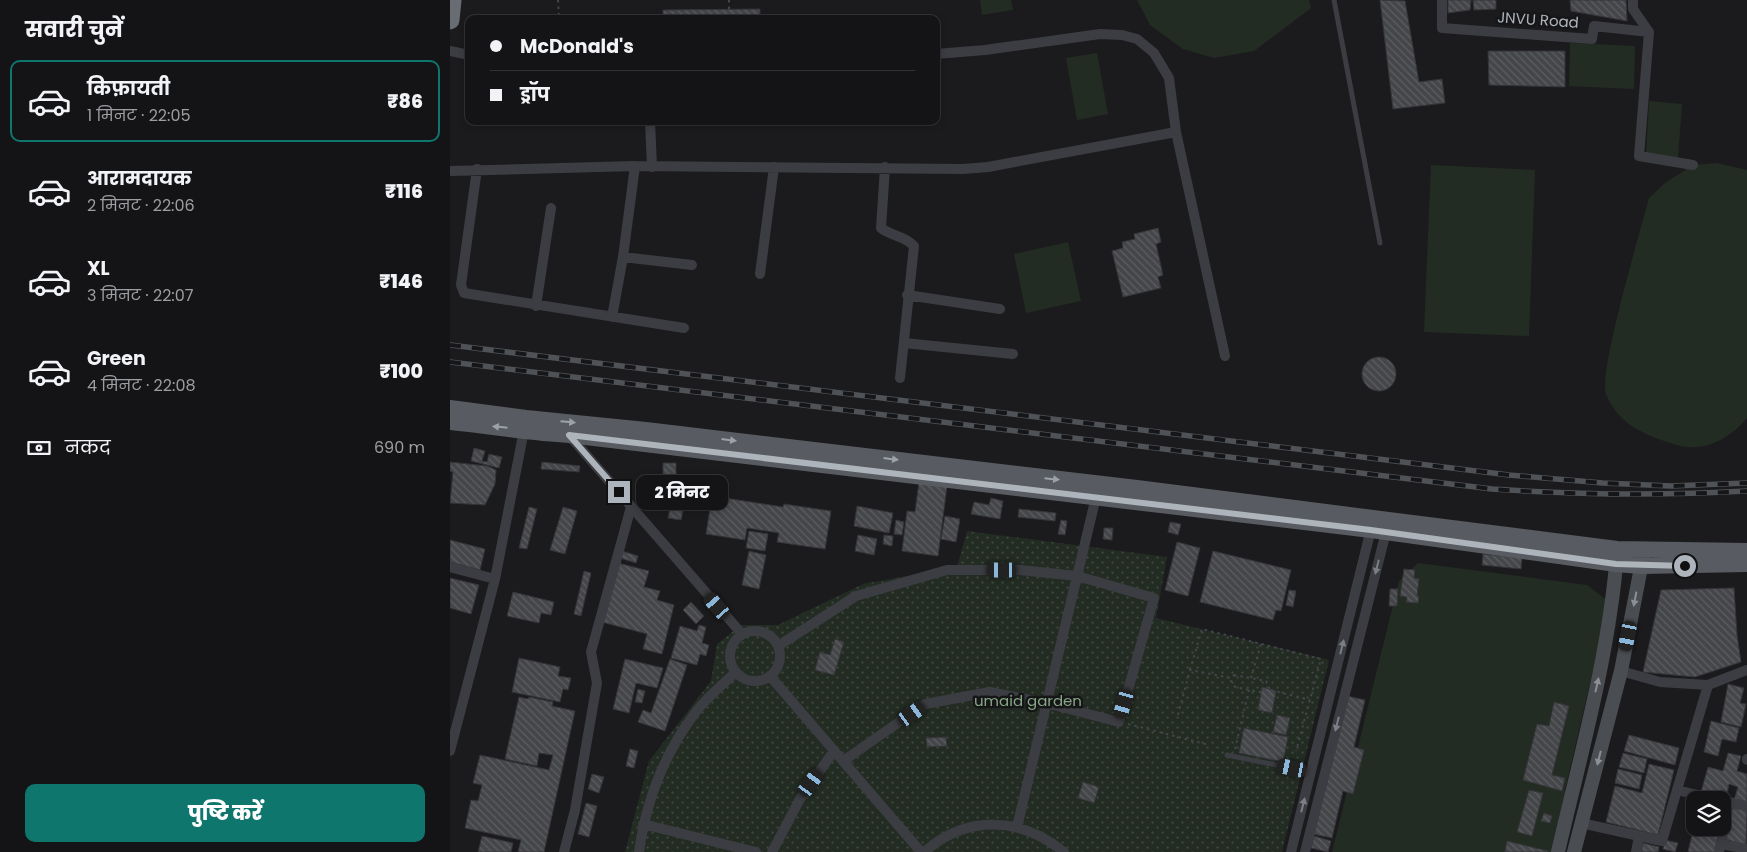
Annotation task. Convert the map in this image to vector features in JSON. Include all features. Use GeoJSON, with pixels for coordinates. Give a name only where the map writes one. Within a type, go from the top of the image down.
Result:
{"type":"FeatureCollection","features":[{"type":"Feature","properties":{"kind":"highway"},"geometry":{"type":"LineString","coordinates":[[450,20],[452,0]]}},
{"type":"Feature","properties":{"kind":"main road"},"geometry":{"type":"LineString","coordinates":[[450,408],[569,435],[1096,498],[1380,525]]}},
{"type":"Feature","properties":{"kind":"main road"},"geometry":{"type":"LineString","coordinates":[[450,422],[513,429],[525,426],[646,430],[1617,557],[1747,564]]}},
{"type":"Feature","properties":{"kind":"main road"},"geometry":{"type":"LineString","coordinates":[[1642,559],[1747,551]]}},
{"type":"Feature","properties":{"kind":"street","name":"JNVU Road"},"geometry":{"type":"LineString","coordinates":[[1442,0],[1442,28],[1592,39],[1594,26],[1649,32]]}},
{"type":"Feature","properties":{"kind":"street"},"geometry":{"type":"LineString","coordinates":[[1632,0],[1633,9],[1649,32],[1640,156],[1694,166]]}},
{"type":"Feature","properties":{"kind":"street"},"geometry":{"type":"LineString","coordinates":[[940,54],[986,50],[1100,34],[1122,35],[1137,39],[1154,53],[1169,78],[1176,132],[1225,356]]}},
{"type":"Feature","properties":{"kind":"street"},"geometry":{"type":"LineString","coordinates":[[450,51],[465,54]]}},
{"type":"Feature","properties":{"kind":"street"},"geometry":{"type":"LineString","coordinates":[[650,125],[652,167]]}},
{"type":"Feature","properties":{"kind":"street"},"geometry":{"type":"LineString","coordinates":[[450,170],[634,166],[962,169],[988,167],[1176,132]]}},
{"type":"Feature","properties":{"kind":"street"},"geometry":{"type":"LineString","coordinates":[[612,317],[623,257],[634,166]]}},
{"type":"Feature","properties":{"kind":"street"},"geometry":{"type":"LineString","coordinates":[[760,274],[774,167]]}},
{"type":"Feature","properties":{"kind":"street"},"geometry":{"type":"LineString","coordinates":[[885,167],[881,228],[886,232],[908,240],[914,246],[907,296],[900,378]]}},
{"type":"Feature","properties":{"kind":"street"},"geometry":{"type":"LineString","coordinates":[[477,169],[461,286],[464,293],[536,306],[684,328]]}},
{"type":"Feature","properties":{"kind":"street"},"geometry":{"type":"LineString","coordinates":[[536,306],[551,208]]}},
{"type":"Feature","properties":{"kind":"street"},"geometry":{"type":"LineString","coordinates":[[623,257],[692,265]]}},
{"type":"Feature","properties":{"kind":"street"},"geometry":{"type":"LineString","coordinates":[[907,296],[1000,309]]}},
{"type":"Feature","properties":{"kind":"street"},"geometry":{"type":"LineString","coordinates":[[904,342],[1013,354]]}},
{"type":"Feature","properties":{"kind":"street"},"geometry":{"type":"LineString","coordinates":[[450,751],[496,579],[525,426]]}},
{"type":"Feature","properties":{"kind":"street"},"geometry":{"type":"LineString","coordinates":[[569,435],[742,634]]}},
{"type":"Feature","properties":{"kind":"street"},"geometry":{"type":"LineString","coordinates":[[1016,827],[1096,498]]}},
{"type":"Feature","properties":{"kind":"street"},"geometry":{"type":"LineString","coordinates":[[564,852],[575,810],[597,683],[592,652],[631,507]]}},
{"type":"Feature","properties":{"kind":"street"},"geometry":{"type":"LineString","coordinates":[[1291,852],[1311,772],[1380,525]]}},
{"type":"Feature","properties":{"kind":"street"},"geometry":{"type":"LineString","coordinates":[[1305,852],[1380,525]]}},
{"type":"Feature","properties":{"kind":"street"},"geometry":{"type":"LineString","coordinates":[[1558,852],[1598,681],[1608,629],[1617,557]]}},
{"type":"Feature","properties":{"kind":"street"},"geometry":{"type":"LineString","coordinates":[[1574,852],[1621,671],[1642,559]]}},
{"type":"Feature","properties":{"kind":"street"},"geometry":{"type":"LineString","coordinates":[[450,567],[496,579]]}},
{"type":"Feature","properties":{"kind":"street"},"geometry":{"type":"LineString","coordinates":[[778,646],[856,596],[947,570],[1020,570],[1077,576],[1154,598],[1119,722],[1046,703],[990,692],[925,704],[843,761]]}},
{"type":"Feature","properties":{"kind":"street"},"geometry":{"type":"LineString","coordinates":[[750,631],[765,633],[778,646],[779,662],[770,676],[753,681],[744,679],[736,672],[731,664],[730,650],[734,642],[742,634],[750,631]]}},
{"type":"Feature","properties":{"kind":"street"},"geometry":{"type":"LineString","coordinates":[[1621,671],[1660,682],[1708,685],[1747,670]]}},
{"type":"Feature","properties":{"kind":"street"},"geometry":{"type":"LineString","coordinates":[[639,852],[643,824],[661,770],[695,713],[736,672]]}},
{"type":"Feature","properties":{"kind":"street"},"geometry":{"type":"LineString","coordinates":[[770,676],[922,852],[940,838],[963,828],[982,824],[1016,827],[1047,839],[1064,852]]}},
{"type":"Feature","properties":{"kind":"street"},"geometry":{"type":"LineString","coordinates":[[1581,823],[1662,841],[1708,685]]}},
{"type":"Feature","properties":{"kind":"street"},"geometry":{"type":"LineString","coordinates":[[772,852],[800,799],[834,751]]}},
{"type":"Feature","properties":{"kind":"street"},"geometry":{"type":"LineString","coordinates":[[1677,790],[1686,792]]}},
{"type":"Feature","properties":{"kind":"street"},"geometry":{"type":"LineString","coordinates":[[1731,803],[1747,806]]}},
{"type":"Feature","properties":{"kind":"street"},"geometry":{"type":"LineString","coordinates":[[643,824],[756,852]]}},
{"type":"Feature","properties":{"kind":"street"},"geometry":{"type":"LineString","coordinates":[[1636,852],[1639,836]]}},
{"type":"Feature","properties":{"kind":"street"},"geometry":{"type":"LineString","coordinates":[[1720,848],[1747,849]]}},
{"type":"Feature","properties":{"kind":"lane"},"geometry":{"type":"LineString","coordinates":[[1334,0],[1380,242]]}},
{"type":"Feature","properties":{"kind":"lane"},"geometry":{"type":"LineString","coordinates":[[1227,754],[1311,772]]}},
{"type":"Feature","properties":{"kind":"path"},"geometry":{"type":"LineString","coordinates":[[558,0],[559,15]]}},
{"type":"Feature","properties":{"kind":"path"},"geometry":{"type":"LineString","coordinates":[[729,0],[729,10]]}},
{"type":"Feature","properties":{"kind":"path"},"geometry":{"type":"LineString","coordinates":[[1178,715],[1202,629],[1321,659],[1296,751]]}},
{"type":"Feature","properties":{"kind":"path"},"geometry":{"type":"LineString","coordinates":[[1251,678],[1261,644]]}},
{"type":"Feature","properties":{"kind":"path"},"geometry":{"type":"LineString","coordinates":[[1190,670],[1231,678],[1238,675],[1266,681],[1269,684],[1270,690]]}},
{"type":"Feature","properties":{"kind":"path"},"geometry":{"type":"LineString","coordinates":[[1231,678],[1232,684],[1249,690],[1265,693],[1270,690],[1310,700]]}},
{"type":"Feature","properties":{"kind":"path"},"geometry":{"type":"LineString","coordinates":[[1233,756],[1249,690]]}},
{"type":"Feature","properties":{"kind":"path"},"geometry":{"type":"LineString","coordinates":[[1119,722],[1209,745]]}},
{"type":"Feature","properties":{"kind":"green space"},"geometry":{"type":"Polygon","coordinates":[[[980,0],[1011,0],[1013,10],[982,15],[980,0]]]}},
{"type":"Feature","properties":{"kind":"green space"},"geometry":{"type":"Polygon","coordinates":[[[1137,0],[1309,0],[1311,8],[1254,51],[1214,58],[1183,49],[1150,25],[1137,0]]]}},
{"type":"Feature","properties":{"kind":"green space"},"geometry":{"type":"Polygon","coordinates":[[[1570,43],[1635,46],[1634,89],[1569,86],[1570,43]]]}},
{"type":"Feature","properties":{"kind":"green space"},"geometry":{"type":"Polygon","coordinates":[[[1097,53],[1108,114],[1077,120],[1066,58],[1097,53]]]}},
{"type":"Feature","properties":{"kind":"green space"},"geometry":{"type":"Polygon","coordinates":[[[1649,101],[1682,104],[1678,158],[1646,155],[1649,101]]]}},
{"type":"Feature","properties":{"kind":"green space"},"geometry":{"type":"Polygon","coordinates":[[[1717,163],[1747,170],[1747,418],[1733,432],[1716,442],[1697,447],[1687,447],[1655,438],[1626,422],[1618,414],[1606,394],[1605,381],[1614,331],[1649,198],[1665,183],[1693,165],[1717,163]]]}},
{"type":"Feature","properties":{"kind":"green space"},"geometry":{"type":"Polygon","coordinates":[[[1431,165],[1535,170],[1529,336],[1424,332],[1431,165]]]}},
{"type":"Feature","properties":{"kind":"green space"},"geometry":{"type":"Polygon","coordinates":[[[1068,242],[1081,301],[1026,313],[1014,254],[1068,242]]]}},
{"type":"Feature","properties":{"kind":"green space","name":"umaid garden"},"geometry":{"type":"Polygon","coordinates":[[[967,531],[1167,557],[1156,618],[1329,660],[1282,852],[625,852],[649,761],[711,681],[717,644],[741,625],[778,625],[863,584],[957,567],[967,531]]]}},
{"type":"Feature","properties":{"kind":"green space"},"geometry":{"type":"Polygon","coordinates":[[[1418,563],[1587,585],[1609,602],[1565,790],[1578,794],[1563,852],[1332,852],[1399,581],[1418,563]]]}},
{"type":"Feature","properties":{"kind":"building"},"geometry":{"type":"Polygon","coordinates":[[[1380,0],[1405,1],[1419,82],[1442,79],[1445,103],[1393,109],[1380,0]]]}},
{"type":"Feature","properties":{"kind":"building"},"geometry":{"type":"Polygon","coordinates":[[[1448,0],[1471,0],[1470,10],[1448,13],[1448,0]]]}},
{"type":"Feature","properties":{"kind":"building"},"geometry":{"type":"Polygon","coordinates":[[[1473,0],[1496,0],[1496,9],[1474,10],[1473,0]]]}},
{"type":"Feature","properties":{"kind":"building"},"geometry":{"type":"Polygon","coordinates":[[[1570,0],[1626,0],[1627,21],[1571,11],[1570,0]]]}},
{"type":"Feature","properties":{"kind":"building"},"geometry":{"type":"Polygon","coordinates":[[[760,9],[760,15],[663,15],[663,10],[760,9]]]}},
{"type":"Feature","properties":{"kind":"building"},"geometry":{"type":"Polygon","coordinates":[[[1488,51],[1565,51],[1565,87],[1489,85],[1488,51]]]}},
{"type":"Feature","properties":{"kind":"building"},"geometry":{"type":"Polygon","coordinates":[[[1158,228],[1161,242],[1156,244],[1163,275],[1158,277],[1161,288],[1123,297],[1112,251],[1123,248],[1122,242],[1135,239],[1134,234],[1158,228]]]}},
{"type":"Feature","properties":{"kind":"building"},"geometry":{"type":"Polygon","coordinates":[[[1379,357],[1391,362],[1396,374],[1391,386],[1379,391],[1367,386],[1362,374],[1367,362],[1379,357]]]}},
{"type":"Feature","properties":{"kind":"building"},"geometry":{"type":"Polygon","coordinates":[[[474,448],[485,451],[482,461],[487,462],[489,454],[502,457],[499,468],[471,461],[474,448]]]}},
{"type":"Feature","properties":{"kind":"building"},"geometry":{"type":"Polygon","coordinates":[[[450,462],[487,466],[496,470],[495,484],[485,505],[450,503],[453,472],[450,471],[450,462]]]}},
{"type":"Feature","properties":{"kind":"building"},"geometry":{"type":"Polygon","coordinates":[[[542,462],[580,466],[579,472],[541,469],[542,462]]]}},
{"type":"Feature","properties":{"kind":"building"},"geometry":{"type":"Polygon","coordinates":[[[663,463],[676,463],[676,485],[663,485],[663,463]]]}},
{"type":"Feature","properties":{"kind":"building"},"geometry":{"type":"Polygon","coordinates":[[[919,482],[947,486],[938,556],[902,551],[907,511],[915,512],[919,482]]]}},
{"type":"Feature","properties":{"kind":"building"},"geometry":{"type":"Polygon","coordinates":[[[673,493],[686,496],[681,520],[668,518],[673,493]]]}},
{"type":"Feature","properties":{"kind":"building"},"geometry":{"type":"Polygon","coordinates":[[[712,496],[783,507],[784,504],[831,511],[825,549],[777,542],[779,533],[747,528],[745,540],[706,534],[712,496]]]}},
{"type":"Feature","properties":{"kind":"building"},"geometry":{"type":"Polygon","coordinates":[[[991,498],[1003,501],[1000,519],[971,514],[974,502],[989,505],[991,498]]]}},
{"type":"Feature","properties":{"kind":"building"},"geometry":{"type":"Polygon","coordinates":[[[857,506],[893,513],[889,533],[854,526],[857,506]]]}},
{"type":"Feature","properties":{"kind":"building"},"geometry":{"type":"Polygon","coordinates":[[[529,507],[537,509],[527,549],[519,548],[529,507]]]}},
{"type":"Feature","properties":{"kind":"building"},"geometry":{"type":"Polygon","coordinates":[[[563,507],[577,511],[565,554],[550,550],[563,507]]]}},
{"type":"Feature","properties":{"kind":"building"},"geometry":{"type":"Polygon","coordinates":[[[1019,509],[1056,513],[1055,521],[1018,517],[1019,509]]]}},
{"type":"Feature","properties":{"kind":"building"},"geometry":{"type":"Polygon","coordinates":[[[945,516],[960,519],[956,542],[941,539],[945,516]]]}},
{"type":"Feature","properties":{"kind":"building"},"geometry":{"type":"Polygon","coordinates":[[[896,520],[904,522],[902,535],[894,534],[896,520]]]}},
{"type":"Feature","properties":{"kind":"building"},"geometry":{"type":"Polygon","coordinates":[[[1061,520],[1067,521],[1065,535],[1058,534],[1061,520]]]}},
{"type":"Feature","properties":{"kind":"building"},"geometry":{"type":"Polygon","coordinates":[[[1170,522],[1181,524],[1178,535],[1168,532],[1170,522]]]}},
{"type":"Feature","properties":{"kind":"building"},"geometry":{"type":"Polygon","coordinates":[[[1104,528],[1113,528],[1112,540],[1103,539],[1104,528]]]}},
{"type":"Feature","properties":{"kind":"building"},"geometry":{"type":"Polygon","coordinates":[[[749,531],[768,534],[765,551],[746,548],[749,531]]]}},
{"type":"Feature","properties":{"kind":"building"},"geometry":{"type":"Polygon","coordinates":[[[858,535],[877,539],[874,555],[855,551],[858,535]]]}},
{"type":"Feature","properties":{"kind":"building"},"geometry":{"type":"Polygon","coordinates":[[[884,535],[893,536],[892,546],[883,544],[884,535]]]}},
{"type":"Feature","properties":{"kind":"building"},"geometry":{"type":"Polygon","coordinates":[[[450,540],[485,549],[480,570],[450,562],[450,540]]]}},
{"type":"Feature","properties":{"kind":"building"},"geometry":{"type":"Polygon","coordinates":[[[1177,542],[1200,548],[1188,596],[1165,590],[1177,542]]]}},
{"type":"Feature","properties":{"kind":"building"},"geometry":{"type":"Polygon","coordinates":[[[622,551],[638,556],[636,563],[620,558],[622,551]]]}},
{"type":"Feature","properties":{"kind":"building"},"geometry":{"type":"Polygon","coordinates":[[[749,551],[766,555],[759,589],[742,585],[749,551]]]}},
{"type":"Feature","properties":{"kind":"building"},"geometry":{"type":"Polygon","coordinates":[[[1213,551],[1291,570],[1281,611],[1276,610],[1273,620],[1200,602],[1213,551]]]}},
{"type":"Feature","properties":{"kind":"building"},"geometry":{"type":"Polygon","coordinates":[[[1483,554],[1522,558],[1521,569],[1482,565],[1483,554]]]}},
{"type":"Feature","properties":{"kind":"building"},"geometry":{"type":"Polygon","coordinates":[[[618,563],[649,571],[644,587],[660,591],[657,600],[674,605],[662,654],[643,649],[647,634],[602,622],[618,563]]]}},
{"type":"Feature","properties":{"kind":"building"},"geometry":{"type":"Polygon","coordinates":[[[1404,569],[1415,570],[1414,578],[1419,579],[1418,603],[1406,602],[1407,597],[1400,596],[1404,569]]]}},
{"type":"Feature","properties":{"kind":"building"},"geometry":{"type":"Polygon","coordinates":[[[584,571],[591,573],[581,616],[574,614],[584,571]]]}},
{"type":"Feature","properties":{"kind":"building"},"geometry":{"type":"Polygon","coordinates":[[[450,578],[479,585],[471,614],[450,608],[450,578]]]}},
{"type":"Feature","properties":{"kind":"building"},"geometry":{"type":"Polygon","coordinates":[[[1734,588],[1741,662],[1695,677],[1643,672],[1661,590],[1734,588]]]}},
{"type":"Feature","properties":{"kind":"building"},"geometry":{"type":"Polygon","coordinates":[[[1390,589],[1398,589],[1397,606],[1389,606],[1390,589]]]}},
{"type":"Feature","properties":{"kind":"building"},"geometry":{"type":"Polygon","coordinates":[[[1289,590],[1296,591],[1293,607],[1286,605],[1289,590]]]}},
{"type":"Feature","properties":{"kind":"building"},"geometry":{"type":"Polygon","coordinates":[[[513,592],[554,602],[551,615],[541,613],[539,623],[507,616],[513,592]]]}},
{"type":"Feature","properties":{"kind":"building"},"geometry":{"type":"Polygon","coordinates":[[[691,602],[704,616],[696,624],[683,610],[691,602]]]}},
{"type":"Feature","properties":{"kind":"building"},"geometry":{"type":"Polygon","coordinates":[[[699,625],[706,627],[702,643],[709,645],[706,656],[700,654],[697,665],[671,658],[680,626],[697,631],[699,625]]]}},
{"type":"Feature","properties":{"kind":"building"},"geometry":{"type":"Polygon","coordinates":[[[835,639],[844,642],[834,675],[815,670],[820,652],[830,655],[835,639]]]}},
{"type":"Feature","properties":{"kind":"building"},"geometry":{"type":"Polygon","coordinates":[[[519,658],[560,667],[558,676],[571,678],[568,690],[563,689],[560,702],[512,692],[519,658]]]}},
{"type":"Feature","properties":{"kind":"building"},"geometry":{"type":"Polygon","coordinates":[[[625,659],[663,668],[657,688],[636,683],[629,713],[613,709],[625,659]]]}},
{"type":"Feature","properties":{"kind":"building"},"geometry":{"type":"Polygon","coordinates":[[[670,659],[687,665],[665,731],[638,722],[643,710],[651,713],[670,659]]]}},
{"type":"Feature","properties":{"kind":"building"},"geometry":{"type":"Polygon","coordinates":[[[1728,684],[1744,688],[1740,703],[1746,704],[1741,727],[1721,722],[1728,684]]]}},
{"type":"Feature","properties":{"kind":"building"},"geometry":{"type":"Polygon","coordinates":[[[1262,687],[1276,691],[1272,713],[1258,710],[1262,687]]]}},
{"type":"Feature","properties":{"kind":"building"},"geometry":{"type":"Polygon","coordinates":[[[638,689],[645,691],[642,703],[635,702],[638,689]]]}},
{"type":"Feature","properties":{"kind":"building"},"geometry":{"type":"Polygon","coordinates":[[[1347,696],[1365,700],[1354,747],[1364,750],[1353,794],[1343,791],[1332,838],[1313,834],[1347,696]]]}},
{"type":"Feature","properties":{"kind":"building"},"geometry":{"type":"Polygon","coordinates":[[[519,697],[553,702],[552,706],[575,711],[544,852],[518,852],[521,840],[465,828],[471,800],[478,801],[482,785],[473,783],[480,755],[549,770],[553,755],[539,753],[537,766],[505,759],[519,697]]]}},
{"type":"Feature","properties":{"kind":"building"},"geometry":{"type":"Polygon","coordinates":[[[1554,702],[1569,706],[1552,775],[1565,778],[1562,791],[1523,780],[1537,724],[1549,726],[1554,702]]]}},
{"type":"Feature","properties":{"kind":"building"},"geometry":{"type":"Polygon","coordinates":[[[1277,715],[1290,718],[1286,735],[1273,732],[1277,715]]]}},
{"type":"Feature","properties":{"kind":"building"},"geometry":{"type":"Polygon","coordinates":[[[1711,721],[1739,728],[1736,742],[1722,739],[1718,756],[1704,752],[1711,721]]]}},
{"type":"Feature","properties":{"kind":"building"},"geometry":{"type":"Polygon","coordinates":[[[1244,728],[1288,737],[1283,762],[1239,753],[1244,728]]]}},
{"type":"Feature","properties":{"kind":"building"},"geometry":{"type":"Polygon","coordinates":[[[1629,735],[1679,748],[1675,765],[1624,751],[1629,735]]]}},
{"type":"Feature","properties":{"kind":"building"},"geometry":{"type":"Polygon","coordinates":[[[946,737],[947,746],[927,747],[926,738],[946,737]]]}},
{"type":"Feature","properties":{"kind":"building"},"geometry":{"type":"Polygon","coordinates":[[[630,749],[638,751],[634,768],[626,766],[630,749]]]}},
{"type":"Feature","properties":{"kind":"building"},"geometry":{"type":"Polygon","coordinates":[[[1623,753],[1647,759],[1644,773],[1619,767],[1623,753]]]}},
{"type":"Feature","properties":{"kind":"building"},"geometry":{"type":"Polygon","coordinates":[[[1728,753],[1741,756],[1737,771],[1747,774],[1747,803],[1734,800],[1738,787],[1729,784],[1728,791],[1701,791],[1708,767],[1723,771],[1728,753]]]}},
{"type":"Feature","properties":{"kind":"building"},"geometry":{"type":"Polygon","coordinates":[[[1649,764],[1674,770],[1658,835],[1606,822],[1615,786],[1642,793],[1649,764]]]}},
{"type":"Feature","properties":{"kind":"building"},"geometry":{"type":"Polygon","coordinates":[[[1618,769],[1642,775],[1639,789],[1615,783],[1618,769]]]}},
{"type":"Feature","properties":{"kind":"building"},"geometry":{"type":"Polygon","coordinates":[[[592,774],[604,777],[599,793],[588,789],[592,774]]]}},
{"type":"Feature","properties":{"kind":"building"},"geometry":{"type":"Polygon","coordinates":[[[1083,782],[1099,787],[1094,803],[1078,798],[1083,782]]]}},
{"type":"Feature","properties":{"kind":"building"},"geometry":{"type":"Polygon","coordinates":[[[1529,790],[1543,793],[1532,836],[1517,832],[1529,790]]]}},
{"type":"Feature","properties":{"kind":"building"},"geometry":{"type":"Polygon","coordinates":[[[586,803],[597,806],[589,837],[578,834],[586,803]]]}},
{"type":"Feature","properties":{"kind":"building"},"geometry":{"type":"Polygon","coordinates":[[[1733,807],[1747,811],[1746,845],[1724,839],[1725,836],[1731,836],[1731,814],[1733,807]]]}},
{"type":"Feature","properties":{"kind":"building"},"geometry":{"type":"Polygon","coordinates":[[[1544,813],[1552,816],[1550,823],[1541,821],[1544,813]]]}},
{"type":"Feature","properties":{"kind":"building"},"geometry":{"type":"Polygon","coordinates":[[[482,836],[513,843],[511,852],[478,852],[482,836]]]}},
{"type":"Feature","properties":{"kind":"building"},"geometry":{"type":"Polygon","coordinates":[[[1314,836],[1331,841],[1328,852],[1311,848],[1314,836]]]}},
{"type":"Feature","properties":{"kind":"building"},"geometry":{"type":"Polygon","coordinates":[[[1692,836],[1720,836],[1716,852],[1688,852],[1692,836]]]}},
{"type":"Feature","properties":{"kind":"building"},"geometry":{"type":"Polygon","coordinates":[[[1665,840],[1678,843],[1675,852],[1663,849],[1665,840]]]}},
{"type":"Feature","properties":{"kind":"building"},"geometry":{"type":"Polygon","coordinates":[[[1507,841],[1548,851],[1548,852],[1505,852],[1507,841]]]}},
{"type":"Feature","properties":{"kind":"building"},"geometry":{"type":"Polygon","coordinates":[[[1643,843],[1659,847],[1658,852],[1641,852],[1643,843]]]}},
{"type":"Feature","properties":{"kind":"railway"},"geometry":{"type":"LineString","coordinates":[[450,345],[1509,475],[1603,483],[1671,486],[1747,483]]}},
{"type":"Feature","properties":{"kind":"railway"},"geometry":{"type":"LineString","coordinates":[[450,362],[1492,489],[1620,494],[1747,491]]}},
{"type":"Feature","properties":{"kind":"route"},"geometry":{"type":"LineString","coordinates":[[619,492],[569,435],[1371,530],[1616,564],[1685,566]]}}]}
